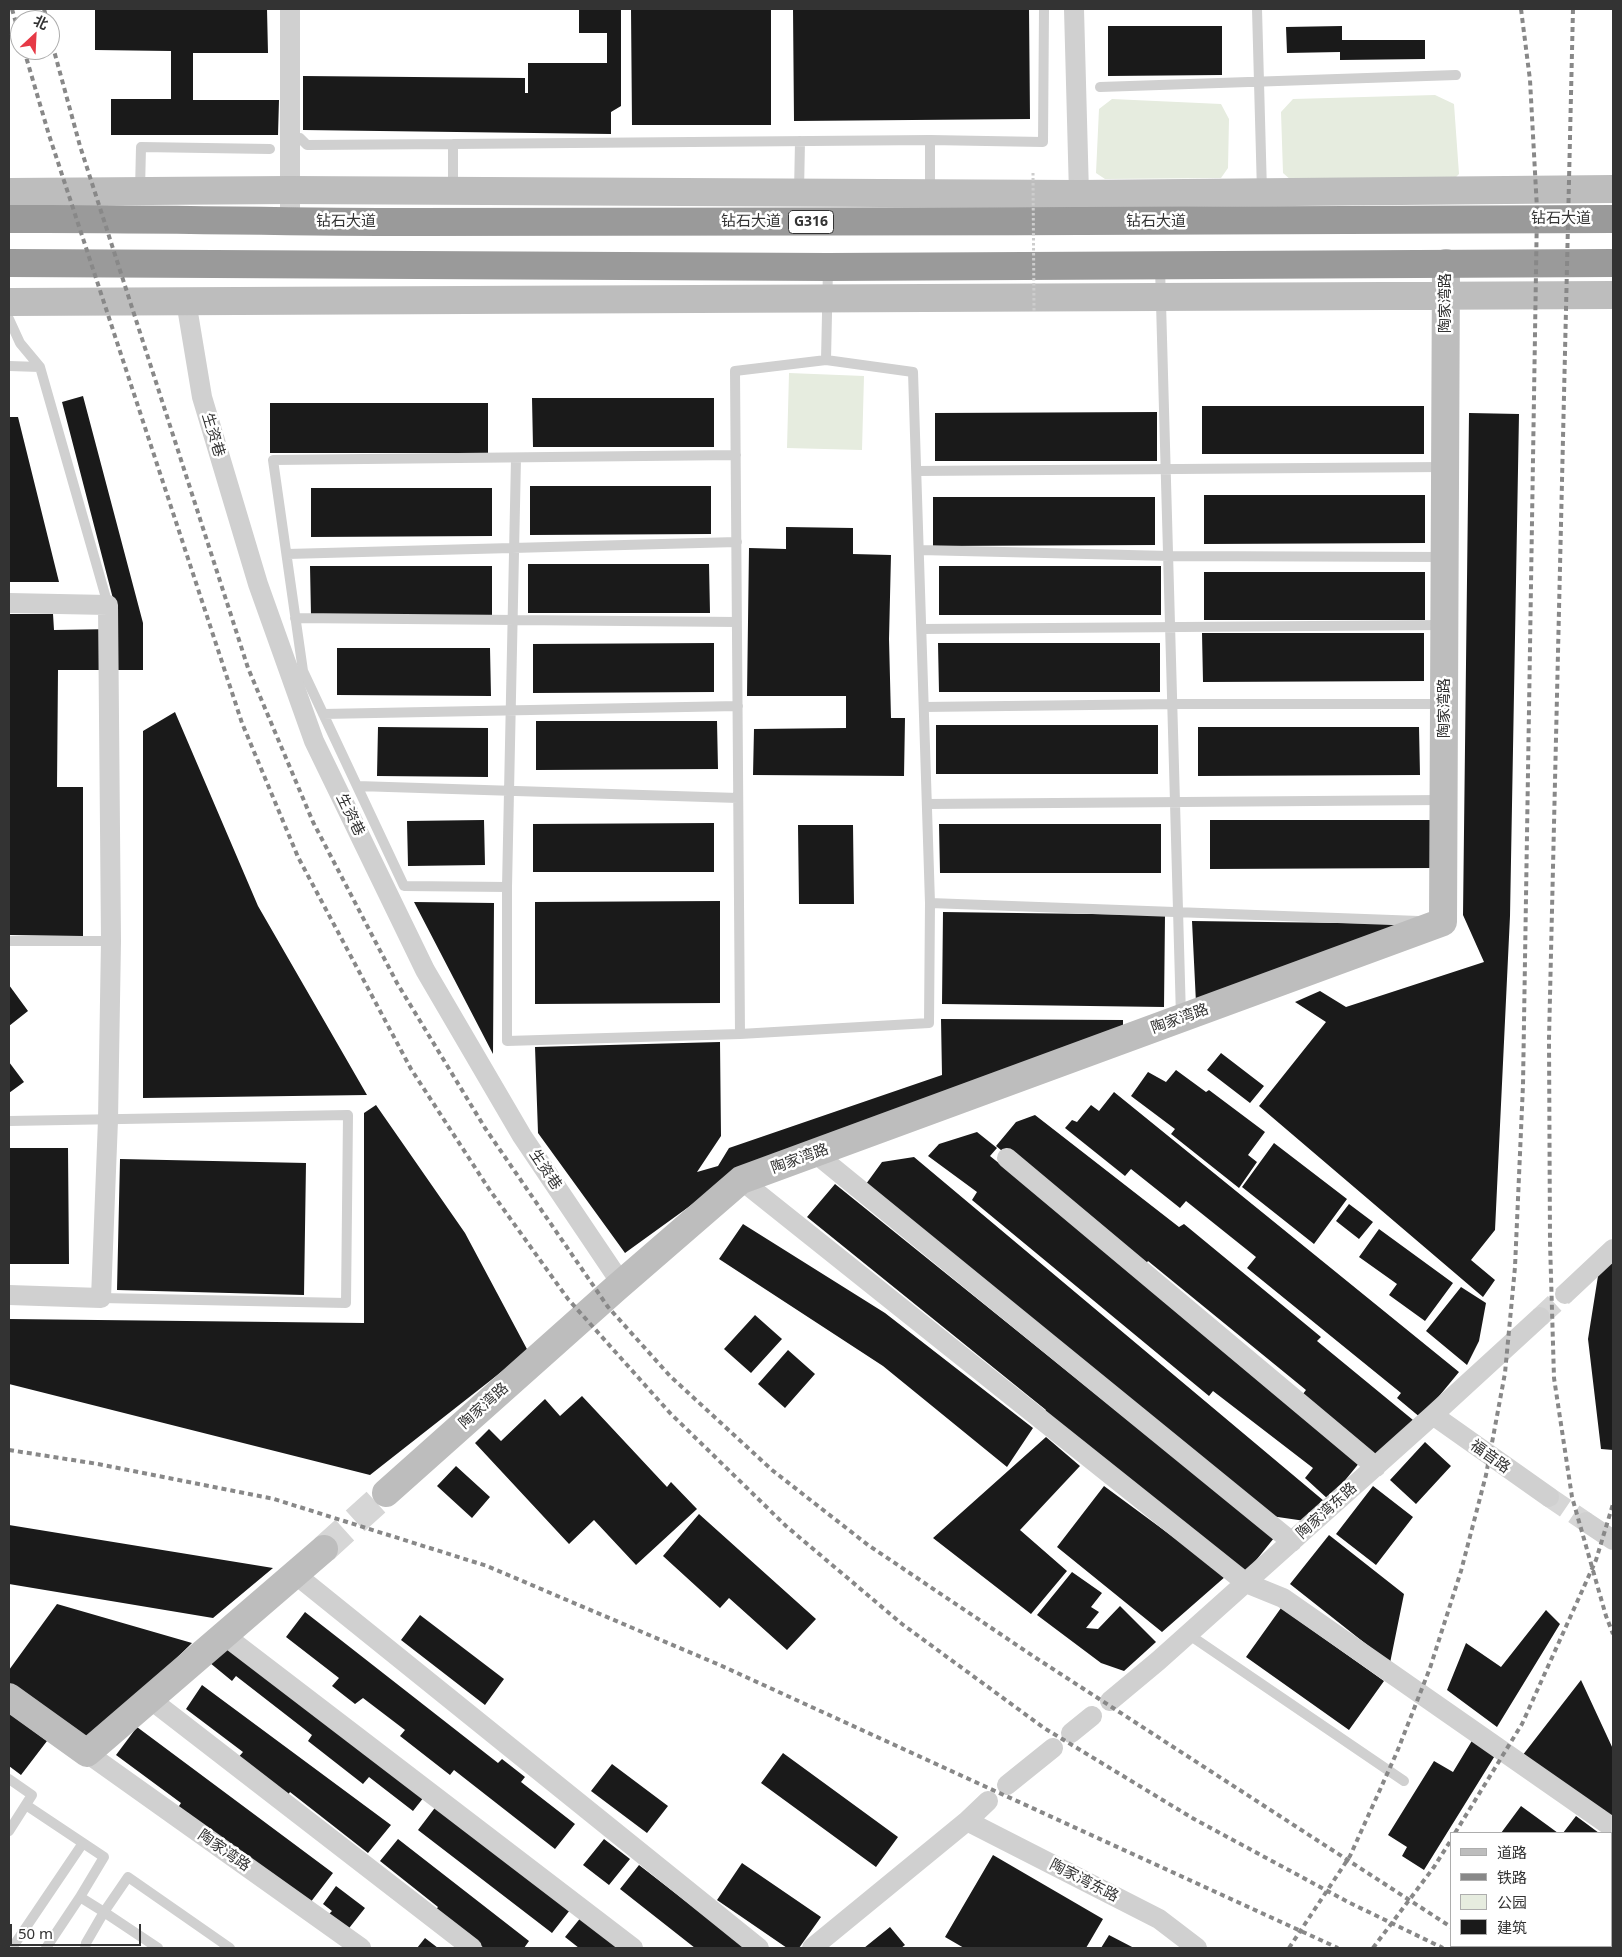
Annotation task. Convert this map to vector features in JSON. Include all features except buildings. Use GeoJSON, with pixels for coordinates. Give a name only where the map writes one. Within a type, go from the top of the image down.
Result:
{"type":"FeatureCollection","features":[{"type":"Feature","properties":{"kind":"highway","name":"钻石大道"},"geometry":{"type":"LineString","coordinates":[[9,219],[126,218],[290,222],[1133,222],[1613,219]]}},
{"type":"Feature","properties":{"kind":"highway"},"geometry":{"type":"LineString","coordinates":[[9,264],[1160,266],[1613,263]]}},
{"type":"Feature","properties":{"kind":"street"},"geometry":{"type":"LineString","coordinates":[[290,9],[290,222]]}},
{"type":"Feature","properties":{"kind":"street"},"geometry":{"type":"LineString","coordinates":[[1074,9],[1079,194]]}},
{"type":"Feature","properties":{"kind":"street"},"geometry":{"type":"LineString","coordinates":[[9,192],[289,190],[1134,194],[1613,189]]}},
{"type":"Feature","properties":{"kind":"street"},"geometry":{"type":"LineString","coordinates":[[830,222],[831,193]]}},
{"type":"Feature","properties":{"kind":"street"},"geometry":{"type":"LineString","coordinates":[[1133,222],[1134,194]]}},
{"type":"Feature","properties":{"kind":"street","name":"陶家湾路"},"geometry":{"type":"LineString","coordinates":[[386,1493],[741,1180],[1444,922],[1446,263]]}},
{"type":"Feature","properties":{"kind":"street"},"geometry":{"type":"LineString","coordinates":[[1286,264],[1288,296]]}},
{"type":"Feature","properties":{"kind":"street"},"geometry":{"type":"LineString","coordinates":[[9,302],[1613,295]]}},
{"type":"Feature","properties":{"kind":"street","name":"生资巷"},"geometry":{"type":"LineString","coordinates":[[186,301],[202,396],[258,584],[314,741],[424,970],[522,1136],[621,1284]]}},
{"type":"Feature","properties":{"kind":"street"},"geometry":{"type":"LineString","coordinates":[[9,603],[108,605],[111,941],[108,1120],[101,1298],[9,1295]]}},
{"type":"Feature","properties":{"kind":"street"},"geometry":{"type":"LineString","coordinates":[[815,1153],[1292,1542]]}},
{"type":"Feature","properties":{"kind":"street"},"geometry":{"type":"LineString","coordinates":[[1006,1158],[1376,1466]]}},
{"type":"Feature","properties":{"kind":"street"},"geometry":{"type":"LineString","coordinates":[[741,1180],[1246,1583],[1283,1598],[1613,1828]]}},
{"type":"Feature","properties":{"kind":"street"},"geometry":{"type":"LineString","coordinates":[[1566,1293],[1613,1249]]}},
{"type":"Feature","properties":{"kind":"street","name":"陶家湾东路"},"geometry":{"type":"LineString","coordinates":[[1110,1701],[1292,1542],[1540,1317]]}},
{"type":"Feature","properties":{"kind":"street","name":"福音路"},"geometry":{"type":"LineString","coordinates":[[1433,1415],[1548,1497]]}},
{"type":"Feature","properties":{"kind":"street"},"geometry":{"type":"LineString","coordinates":[[1586,1522],[1613,1540]]}},
{"type":"Feature","properties":{"kind":"street"},"geometry":{"type":"LineString","coordinates":[[87,1753],[324,1549]]}},
{"type":"Feature","properties":{"kind":"street"},"geometry":{"type":"LineString","coordinates":[[295,1574],[759,1948]]}},
{"type":"Feature","properties":{"kind":"street"},"geometry":{"type":"LineString","coordinates":[[224,1635],[633,1948]]}},
{"type":"Feature","properties":{"kind":"street","name":"陶家湾路"},"geometry":{"type":"LineString","coordinates":[[9,1698],[361,1948]]}},
{"type":"Feature","properties":{"kind":"street"},"geometry":{"type":"LineString","coordinates":[[150,1699],[472,1948]]}},
{"type":"Feature","properties":{"kind":"street"},"geometry":{"type":"LineString","coordinates":[[1071,1733],[1092,1716]]}},
{"type":"Feature","properties":{"kind":"street"},"geometry":{"type":"LineString","coordinates":[[1008,1785],[1053,1748]]}},
{"type":"Feature","properties":{"kind":"street"},"geometry":{"type":"LineString","coordinates":[[812,1948],[988,1801]]}},
{"type":"Feature","properties":{"kind":"street","name":"陶家湾东路"},"geometry":{"type":"LineString","coordinates":[[966,1821],[1159,1919],[1197,1948]]}},
{"type":"Feature","properties":{"kind":"lane"},"geometry":{"type":"LineString","coordinates":[[300,138],[307,145],[930,140],[1043,142],[1044,9]]}},
{"type":"Feature","properties":{"kind":"lane"},"geometry":{"type":"LineString","coordinates":[[1257,9],[1262,193]]}},
{"type":"Feature","properties":{"kind":"lane"},"geometry":{"type":"LineString","coordinates":[[1100,87],[1456,76]]}},
{"type":"Feature","properties":{"kind":"lane"},"geometry":{"type":"LineString","coordinates":[[930,140],[930,194]]}},
{"type":"Feature","properties":{"kind":"lane"},"geometry":{"type":"LineString","coordinates":[[800,141],[800,193]]}},
{"type":"Feature","properties":{"kind":"lane"},"geometry":{"type":"LineString","coordinates":[[453,144],[454,191]]}},
{"type":"Feature","properties":{"kind":"lane"},"geometry":{"type":"LineString","coordinates":[[140,192],[140,147],[270,149]]}},
{"type":"Feature","properties":{"kind":"lane"},"geometry":{"type":"LineString","coordinates":[[826,360],[828,266]]}},
{"type":"Feature","properties":{"kind":"lane"},"geometry":{"type":"LineString","coordinates":[[1160,266],[1172,627],[1181,1019]]}},
{"type":"Feature","properties":{"kind":"lane"},"geometry":{"type":"LineString","coordinates":[[9,319],[20,343],[40,367],[108,605]]}},
{"type":"Feature","properties":{"kind":"lane"},"geometry":{"type":"LineString","coordinates":[[516,458],[507,887],[507,1041],[740,1034],[929,1023],[930,903],[928,804],[913,372],[826,360],[735,371],[740,1034]]}},
{"type":"Feature","properties":{"kind":"lane"},"geometry":{"type":"LineString","coordinates":[[9,366],[40,367]]}},
{"type":"Feature","properties":{"kind":"lane"},"geometry":{"type":"LineString","coordinates":[[507,887],[404,886],[303,672],[273,460],[736,456]]}},
{"type":"Feature","properties":{"kind":"lane"},"geometry":{"type":"LineString","coordinates":[[917,471],[1446,467]]}},
{"type":"Feature","properties":{"kind":"lane"},"geometry":{"type":"LineString","coordinates":[[286,554],[737,542]]}},
{"type":"Feature","properties":{"kind":"lane"},"geometry":{"type":"LineString","coordinates":[[920,550],[1170,556],[1444,557]]}},
{"type":"Feature","properties":{"kind":"lane"},"geometry":{"type":"LineString","coordinates":[[296,618],[737,622]]}},
{"type":"Feature","properties":{"kind":"lane"},"geometry":{"type":"LineString","coordinates":[[922,629],[1444,625]]}},
{"type":"Feature","properties":{"kind":"lane"},"geometry":{"type":"LineString","coordinates":[[924,707],[1174,704],[1445,704]]}},
{"type":"Feature","properties":{"kind":"lane"},"geometry":{"type":"LineString","coordinates":[[323,714],[738,706]]}},
{"type":"Feature","properties":{"kind":"lane"},"geometry":{"type":"LineString","coordinates":[[357,786],[738,798]]}},
{"type":"Feature","properties":{"kind":"lane"},"geometry":{"type":"LineString","coordinates":[[928,804],[1444,800]]}},
{"type":"Feature","properties":{"kind":"lane"},"geometry":{"type":"LineString","coordinates":[[930,903],[1444,922]]}},
{"type":"Feature","properties":{"kind":"lane"},"geometry":{"type":"LineString","coordinates":[[9,941],[111,941]]}},
{"type":"Feature","properties":{"kind":"lane"},"geometry":{"type":"LineString","coordinates":[[9,1121],[348,1115],[346,1303],[101,1298]]}},
{"type":"Feature","properties":{"kind":"lane"},"geometry":{"type":"LineString","coordinates":[[1188,1634],[1404,1781]]}},
{"type":"Feature","properties":{"kind":"lane"},"geometry":{"type":"LineString","coordinates":[[9,1831],[32,1795],[10,1783]]}},
{"type":"Feature","properties":{"kind":"lane"},"geometry":{"type":"LineString","coordinates":[[26,1805],[104,1857],[46,1948]]}},
{"type":"Feature","properties":{"kind":"lane"},"geometry":{"type":"LineString","coordinates":[[12,1948],[83,1843]]}},
{"type":"Feature","properties":{"kind":"lane"},"geometry":{"type":"LineString","coordinates":[[86,1948],[86,1943],[104,1912],[128,1877],[230,1948]]}},
{"type":"Feature","properties":{"kind":"lane"},"geometry":{"type":"LineString","coordinates":[[80,1897],[158,1948]]}},
{"type":"Feature","properties":{"kind":"path"},"geometry":{"type":"LineString","coordinates":[[1033,173],[1034,311]]}},
{"type":"Feature","properties":{"kind":"green space"},"geometry":{"type":"Polygon","coordinates":[[[1435,95],[1454,104],[1459,174],[1451,182],[1292,181],[1283,173],[1281,112],[1293,99],[1435,95]]]}},
{"type":"Feature","properties":{"kind":"green space"},"geometry":{"type":"Polygon","coordinates":[[[1112,99],[1221,104],[1229,119],[1228,168],[1221,178],[1105,179],[1096,173],[1099,109],[1112,99]]]}},
{"type":"Feature","properties":{"kind":"green space"},"geometry":{"type":"Polygon","coordinates":[[[789,373],[864,376],[862,450],[787,448],[789,373]]]}},
{"type":"Feature","properties":{"kind":"tunnel"},"geometry":{"type":"LineString","coordinates":[[1540,1317],[1565,1294]]}},
{"type":"Feature","properties":{"kind":"tunnel"},"geometry":{"type":"LineString","coordinates":[[324,1549],[386,1493]]}},
{"type":"Feature","properties":{"kind":"tunnel"},"geometry":{"type":"LineString","coordinates":[[1549,1497],[1586,1522]]}},
{"type":"Feature","properties":{"kind":"railway"},"geometry":{"type":"LineString","coordinates":[[1289,1948],[1350,1856],[1397,1752],[1430,1668],[1461,1571],[1486,1475],[1505,1373],[1515,1267],[1523,1085],[1537,209],[1530,80],[1521,9]]}},
{"type":"Feature","properties":{"kind":"railway"},"geometry":{"type":"LineString","coordinates":[[1573,9],[1549,1039],[1550,1242],[1554,1378],[1572,1497],[1606,1616],[1613,1634]]}},
{"type":"Feature","properties":{"kind":"railway"},"geometry":{"type":"LineString","coordinates":[[27,60],[49,135],[242,723],[298,857],[411,1069],[489,1189],[568,1299],[670,1413],[786,1526],[902,1624],[1044,1728],[1194,1819],[1348,1902],[1443,1948]]}},
{"type":"Feature","properties":{"kind":"railway"},"geometry":{"type":"LineString","coordinates":[[57,60],[80,146],[248,668],[313,822],[397,983],[485,1128],[608,1307],[670,1376],[772,1470],[868,1545],[1036,1658],[1450,1926]]}},
{"type":"Feature","properties":{"kind":"railway"},"geometry":{"type":"LineString","coordinates":[[9,1450],[98,1464],[274,1499],[487,1566],[722,1666],[1338,1948]]}},
{"type":"Feature","properties":{"kind":"railway"},"geometry":{"type":"LineString","coordinates":[[1456,1832],[1522,1724],[1596,1560],[1613,1504]]}},
{"type":"Feature","properties":{"kind":"railway"},"geometry":{"type":"LineString","coordinates":[[1373,1948],[1434,1867],[1450,1842]]}}]}
